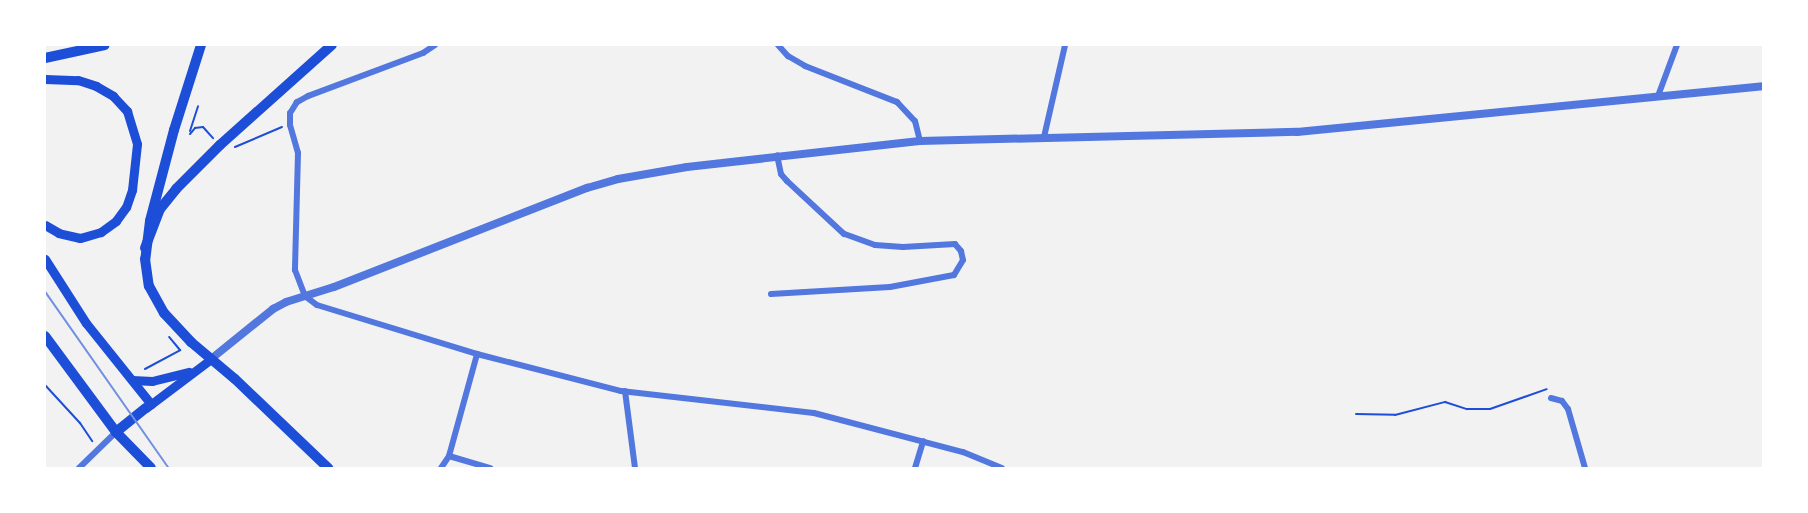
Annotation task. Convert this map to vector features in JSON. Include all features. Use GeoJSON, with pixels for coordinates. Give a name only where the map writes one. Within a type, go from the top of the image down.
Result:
{"type":"FeatureCollection","features":[{"type":"Feature","properties":{"kind":"main road"},"geometry":{"type":"LineString","coordinates":[[45,58],[105,45]]}},
{"type":"Feature","properties":{"kind":"main road"},"geometry":{"type":"LineString","coordinates":[[201,45],[156,196],[146,248],[146,271],[155,299],[164,314],[191,342],[328,468]]}},
{"type":"Feature","properties":{"kind":"main road"},"geometry":{"type":"LineString","coordinates":[[146,248],[160,209],[176,189],[220,145],[332,45]]}},
{"type":"Feature","properties":{"kind":"main road"},"geometry":{"type":"LineString","coordinates":[[45,79],[78,80],[96,86],[113,96],[127,111],[137,144],[132,190],[126,207],[116,221],[101,232],[80,238],[59,233],[45,225]]}},
{"type":"Feature","properties":{"kind":"main road"},"geometry":{"type":"LineString","coordinates":[[156,196],[176,189]]}},
{"type":"Feature","properties":{"kind":"main road"},"geometry":{"type":"LineString","coordinates":[[45,259],[86,323],[132,380],[148,406]]}},
{"type":"Feature","properties":{"kind":"main road"},"geometry":{"type":"LineString","coordinates":[[45,336],[116,432],[150,468]]}},
{"type":"Feature","properties":{"kind":"main road"},"geometry":{"type":"LineString","coordinates":[[116,432],[191,371],[211,359]]}},
{"type":"Feature","properties":{"kind":"main road"},"geometry":{"type":"LineString","coordinates":[[132,380],[152,381],[191,371]]}},
{"type":"Feature","properties":{"kind":"street"},"geometry":{"type":"LineString","coordinates":[[435,45],[423,53],[308,96],[297,102],[290,113],[290,125],[298,153],[295,270],[305,296],[317,305],[477,354],[625,392],[814,414],[963,452],[1002,468]]}},
{"type":"Feature","properties":{"kind":"street"},"geometry":{"type":"LineString","coordinates":[[778,45],[788,56],[806,66],[897,102],[915,121],[920,141]]}},
{"type":"Feature","properties":{"kind":"street"},"geometry":{"type":"LineString","coordinates":[[1044,137],[1065,45]]}},
{"type":"Feature","properties":{"kind":"street"},"geometry":{"type":"LineString","coordinates":[[1658,96],[1677,45]]}},
{"type":"Feature","properties":{"kind":"street"},"geometry":{"type":"LineString","coordinates":[[211,359],[279,305],[587,188],[618,179],[777,155],[920,141],[1273,134],[1763,86]]}},
{"type":"Feature","properties":{"kind":"street"},"geometry":{"type":"LineString","coordinates":[[771,294],[912,283],[954,275],[963,260],[961,251],[955,244],[903,246],[874,244],[844,234],[781,174],[777,155]]}},
{"type":"Feature","properties":{"kind":"street"},"geometry":{"type":"LineString","coordinates":[[441,468],[449,456],[477,354]]}},
{"type":"Feature","properties":{"kind":"street"},"geometry":{"type":"LineString","coordinates":[[625,392],[635,468]]}},
{"type":"Feature","properties":{"kind":"street"},"geometry":{"type":"LineString","coordinates":[[1551,398],[1562,401],[1568,410],[1585,468]]}},
{"type":"Feature","properties":{"kind":"street"},"geometry":{"type":"LineString","coordinates":[[79,468],[116,432]]}},
{"type":"Feature","properties":{"kind":"street"},"geometry":{"type":"LineString","coordinates":[[915,468],[923,441]]}},
{"type":"Feature","properties":{"kind":"street"},"geometry":{"type":"LineString","coordinates":[[449,456],[490,468]]}},
{"type":"Feature","properties":{"kind":"path"},"geometry":{"type":"LineString","coordinates":[[198,106],[190,134],[195,128],[202,128],[213,138]]}},
{"type":"Feature","properties":{"kind":"path"},"geometry":{"type":"LineString","coordinates":[[227,152],[282,127]]}},
{"type":"Feature","properties":{"kind":"path"},"geometry":{"type":"LineString","coordinates":[[145,369],[180,350],[164,330]]}},
{"type":"Feature","properties":{"kind":"path"},"geometry":{"type":"LineString","coordinates":[[45,385],[80,423],[92,441]]}},
{"type":"Feature","properties":{"kind":"path"},"geometry":{"type":"LineString","coordinates":[[1356,414],[1395,415],[1445,402],[1467,409],[1490,409],[1536,392],[1552,389]]}},
{"type":"Feature","properties":{"kind":"tram line"},"geometry":{"type":"LineString","coordinates":[[45,291],[169,468]]}}]}
